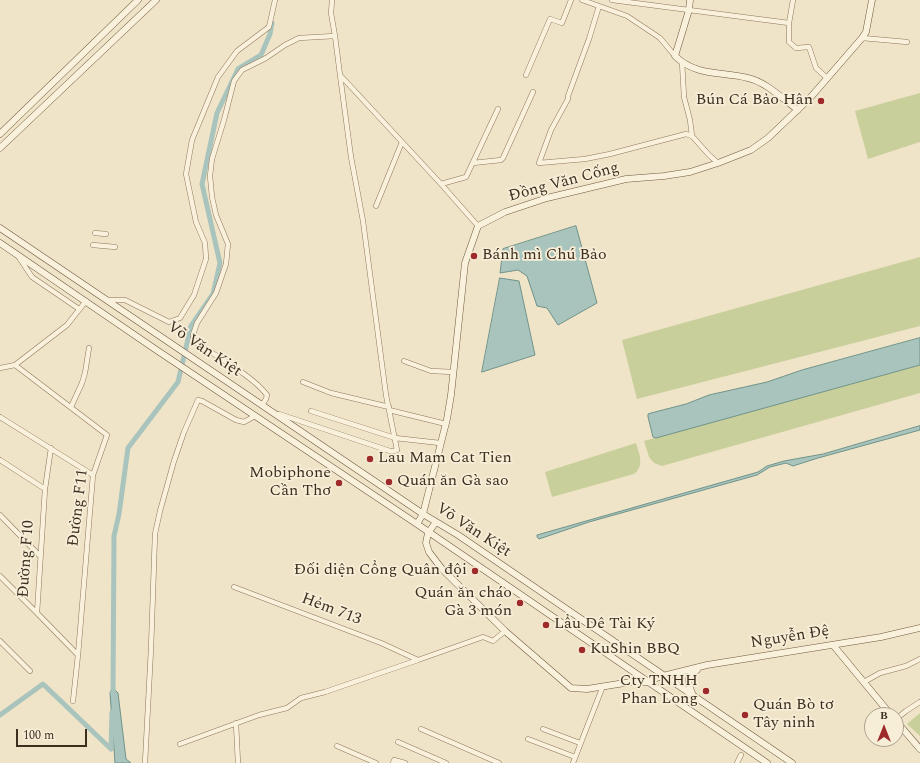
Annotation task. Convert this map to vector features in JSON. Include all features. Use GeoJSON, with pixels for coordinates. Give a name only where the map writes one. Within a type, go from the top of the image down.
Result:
{"type":"FeatureCollection","features":[{"type":"Feature","properties":{"kind":"street"},"geometry":{"type":"LineString","coordinates":[[0,134],[138,0]]}},
{"type":"Feature","properties":{"kind":"street"},"geometry":{"type":"LineString","coordinates":[[0,148],[156,0]]}},
{"type":"Feature","properties":{"kind":"street"},"geometry":{"type":"LineString","coordinates":[[107,300],[125,300],[169,322],[180,318],[194,295],[206,259],[205,243],[196,222],[186,174],[192,140],[218,77],[237,51],[269,27],[275,0]]}},
{"type":"Feature","properties":{"kind":"street"},"geometry":{"type":"LineString","coordinates":[[274,413],[392,451],[397,450],[389,408],[364,228],[351,157],[331,13],[332,0]]}},
{"type":"Feature","properties":{"kind":"street"},"geometry":{"type":"LineString","coordinates":[[526,75],[550,19],[562,22],[571,0]]}},
{"type":"Feature","properties":{"kind":"street"},"geometry":{"type":"LineString","coordinates":[[582,0],[627,16],[660,38],[675,56],[694,69],[750,78],[773,90],[798,110]]}},
{"type":"Feature","properties":{"kind":"street"},"geometry":{"type":"LineString","coordinates":[[612,0],[788,23]]}},
{"type":"Feature","properties":{"kind":"street"},"geometry":{"type":"LineString","coordinates":[[675,56],[689,10],[690,0]]}},
{"type":"Feature","properties":{"kind":"street"},"geometry":{"type":"LineString","coordinates":[[793,0],[788,23],[788,38],[791,45],[794,48],[809,47],[816,68],[827,78]]}},
{"type":"Feature","properties":{"kind":"street","name":"Đồng Văn Cống"},"geometry":{"type":"LineString","coordinates":[[478,226],[505,212],[547,198],[626,179],[677,175],[718,163],[760,145],[810,98],[862,38],[866,32],[872,0]]}},
{"type":"Feature","properties":{"kind":"street"},"geometry":{"type":"LineString","coordinates":[[599,6],[568,99],[551,130],[539,162],[585,159],[686,134],[692,136],[718,163]]}},
{"type":"Feature","properties":{"kind":"street"},"geometry":{"type":"LineString","coordinates":[[262,405],[267,395],[263,390],[194,341],[193,335],[197,323],[216,293],[226,264],[228,244],[216,215],[212,197],[210,176],[212,159],[234,81],[242,70],[266,58],[285,45],[299,38],[335,36]]}},
{"type":"Feature","properties":{"kind":"street"},"geometry":{"type":"LineString","coordinates":[[862,38],[907,42]]}},
{"type":"Feature","properties":{"kind":"street"},"geometry":{"type":"LineString","coordinates":[[682,62],[684,97],[690,120],[692,136]]}},
{"type":"Feature","properties":{"kind":"street"},"geometry":{"type":"LineString","coordinates":[[340,75],[478,226],[465,263],[454,372],[446,424],[423,514],[417,524]]}},
{"type":"Feature","properties":{"kind":"street"},"geometry":{"type":"LineString","coordinates":[[473,163],[501,160],[503,158],[533,92]]}},
{"type":"Feature","properties":{"kind":"street"},"geometry":{"type":"LineString","coordinates":[[441,184],[466,177],[498,109]]}},
{"type":"Feature","properties":{"kind":"street"},"geometry":{"type":"LineString","coordinates":[[376,206],[402,142]]}},
{"type":"Feature","properties":{"kind":"street","name":"Võ Văn Kiệt"},"geometry":{"type":"LineString","coordinates":[[1,228],[423,514],[458,535],[792,763]]}},
{"type":"Feature","properties":{"kind":"street"},"geometry":{"type":"LineString","coordinates":[[95,233],[106,234]]}},
{"type":"Feature","properties":{"kind":"street","name":"Võ Văn Kiệt"},"geometry":{"type":"LineString","coordinates":[[0,243],[155,350],[417,524],[428,533],[767,763]]}},
{"type":"Feature","properties":{"kind":"street"},"geometry":{"type":"LineString","coordinates":[[93,245],[116,247]]}},
{"type":"Feature","properties":{"kind":"street"},"geometry":{"type":"LineString","coordinates":[[17,255],[32,277],[79,309]]}},
{"type":"Feature","properties":{"kind":"street"},"geometry":{"type":"LineString","coordinates":[[0,368],[15,365],[67,325],[86,301]]}},
{"type":"Feature","properties":{"kind":"street"},"geometry":{"type":"LineString","coordinates":[[71,407],[86,373],[89,348]]}},
{"type":"Feature","properties":{"kind":"street"},"geometry":{"type":"LineString","coordinates":[[404,362],[431,371],[454,372]]}},
{"type":"Feature","properties":{"kind":"street","name":"Đường F11"},"geometry":{"type":"LineString","coordinates":[[15,365],[107,435],[93,475],[73,701]]}},
{"type":"Feature","properties":{"kind":"street"},"geometry":{"type":"LineString","coordinates":[[303,382],[331,393],[446,424]]}},
{"type":"Feature","properties":{"kind":"street"},"geometry":{"type":"LineString","coordinates":[[145,763],[151,642],[154,534],[174,461],[184,432],[198,400],[236,420],[244,422],[255,416]]}},
{"type":"Feature","properties":{"kind":"street"},"geometry":{"type":"LineString","coordinates":[[311,412],[395,438],[440,443]]}},
{"type":"Feature","properties":{"kind":"street"},"geometry":{"type":"LineString","coordinates":[[0,417],[93,475]]}},
{"type":"Feature","properties":{"kind":"street","name":"Đường F10"},"geometry":{"type":"LineString","coordinates":[[51,448],[45,489],[36,613],[78,655]]}},
{"type":"Feature","properties":{"kind":"street"},"geometry":{"type":"LineString","coordinates":[[0,460],[45,489]]}},
{"type":"Feature","properties":{"kind":"street"},"geometry":{"type":"LineString","coordinates":[[0,515],[40,556]]}},
{"type":"Feature","properties":{"kind":"street"},"geometry":{"type":"LineString","coordinates":[[428,533],[436,522]]}},
{"type":"Feature","properties":{"kind":"street","name":"Nguyễn Đệ"},"geometry":{"type":"LineString","coordinates":[[428,533],[426,543],[429,552],[437,563],[505,631],[571,688],[587,689],[631,682],[647,682],[707,665],[881,637],[920,628]]}},
{"type":"Feature","properties":{"kind":"street"},"geometry":{"type":"LineString","coordinates":[[0,576],[36,613]]}},
{"type":"Feature","properties":{"kind":"street","name":"Hẻm 713"},"geometry":{"type":"LineString","coordinates":[[234,587],[381,643],[418,660]]}},
{"type":"Feature","properties":{"kind":"street"},"geometry":{"type":"LineString","coordinates":[[180,744],[236,723],[287,708],[297,701],[483,637],[493,641],[505,631]]}},
{"type":"Feature","properties":{"kind":"street"},"geometry":{"type":"LineString","coordinates":[[0,641],[30,671]]}},
{"type":"Feature","properties":{"kind":"street"},"geometry":{"type":"LineString","coordinates":[[833,645],[884,707]]}},
{"type":"Feature","properties":{"kind":"street"},"geometry":{"type":"LineString","coordinates":[[864,682],[880,673],[906,666],[920,658]]}},
{"type":"Feature","properties":{"kind":"street"},"geometry":{"type":"LineString","coordinates":[[694,696],[689,687],[688,680],[690,674],[707,665]]}},
{"type":"Feature","properties":{"kind":"street"},"geometry":{"type":"LineString","coordinates":[[572,763],[603,686]]}},
{"type":"Feature","properties":{"kind":"street"},"geometry":{"type":"LineString","coordinates":[[904,713],[920,702]]}},
{"type":"Feature","properties":{"kind":"street"},"geometry":{"type":"LineString","coordinates":[[236,723],[238,763]]}},
{"type":"Feature","properties":{"kind":"street"},"geometry":{"type":"LineString","coordinates":[[421,729],[499,763]]}},
{"type":"Feature","properties":{"kind":"street"},"geometry":{"type":"LineString","coordinates":[[544,729],[580,743]]}},
{"type":"Feature","properties":{"kind":"street"},"geometry":{"type":"LineString","coordinates":[[904,730],[920,749]]}},
{"type":"Feature","properties":{"kind":"street"},"geometry":{"type":"LineString","coordinates":[[528,739],[575,757]]}},
{"type":"Feature","properties":{"kind":"street"},"geometry":{"type":"LineString","coordinates":[[398,742],[446,763]]}},
{"type":"Feature","properties":{"kind":"street"},"geometry":{"type":"LineString","coordinates":[[337,746],[376,763]]}},
{"type":"Feature","properties":{"kind":"street"},"geometry":{"type":"LineString","coordinates":[[737,763],[741,755]]}},
{"type":"Feature","properties":{"kind":"street"},"geometry":{"type":"LineString","coordinates":[[393,763],[394,760],[405,763]]}},
{"type":"Feature","properties":{"kind":"green space"},"geometry":{"type":"Polygon","coordinates":[[[920,93],[920,142],[868,159],[855,111],[920,93]]]}},
{"type":"Feature","properties":{"kind":"green space"},"geometry":{"type":"Polygon","coordinates":[[[920,257],[920,326],[637,399],[622,340],[920,257]]]}},
{"type":"Feature","properties":{"kind":"green space"},"geometry":{"type":"Polygon","coordinates":[[[920,365],[920,393],[662,466],[654,463],[649,457],[644,441],[920,365]]]}},
{"type":"Feature","properties":{"kind":"green space"},"geometry":{"type":"Polygon","coordinates":[[[636,443],[640,455],[640,463],[634,474],[552,497],[545,472],[636,443]]]}},
{"type":"Feature","properties":{"kind":"green space"},"geometry":{"type":"Polygon","coordinates":[[[920,713],[920,736],[907,724],[920,713]]]}},
{"type":"Feature","properties":{"kind":"water"},"geometry":{"type":"Polygon","coordinates":[[[576,226],[597,303],[558,325],[547,308],[537,306],[527,276],[518,270],[500,273],[503,249],[576,226]]]}},
{"type":"Feature","properties":{"kind":"water"},"geometry":{"type":"Polygon","coordinates":[[[500,278],[519,281],[535,355],[482,372],[500,278]]]}},
{"type":"Feature","properties":{"kind":"water"},"geometry":{"type":"Polygon","coordinates":[[[920,338],[920,365],[656,438],[653,437],[648,414],[686,404],[709,395],[767,382],[802,370],[920,338]]]}},
{"type":"Feature","properties":{"kind":"water"},"geometry":{"type":"Polygon","coordinates":[[[920,426],[920,430],[793,466],[786,463],[770,467],[757,475],[589,522],[539,539],[537,537],[537,535],[758,472],[767,466],[784,461],[823,454],[920,426]]]}},
{"type":"Feature","properties":{"kind":"water"},"geometry":{"type":"Polygon","coordinates":[[[113,688],[118,693],[126,759],[131,763],[115,763],[110,693],[113,688]]]}},
{"type":"Feature","properties":{"kind":"waterway"},"geometry":{"type":"LineString","coordinates":[[113,694],[114,536],[119,514],[128,448],[178,382],[191,326],[213,294],[220,263],[202,184],[217,113],[238,69],[261,55],[270,34],[272,23]]}},
{"type":"Feature","properties":{"kind":"waterway"},"geometry":{"type":"LineString","coordinates":[[0,715],[43,684],[111,749],[112,712]]}},
{"type":"Feature","properties":{"kind":"place","name":"Bún Cá Bảo Hân"},"geometry":{"type":"Point","coordinates":[821,101]}},
{"type":"Feature","properties":{"kind":"place","name":"Bánh mì Chú Bảo"},"geometry":{"type":"Point","coordinates":[474,256]}},
{"type":"Feature","properties":{"kind":"place","name":"Lau Mam Cat Tien"},"geometry":{"type":"Point","coordinates":[370,459]}},
{"type":"Feature","properties":{"kind":"place","name":"Quán ăn Gà sao"},"geometry":{"type":"Point","coordinates":[389,482]}},
{"type":"Feature","properties":{"kind":"place","name":"Mobiphone Cần Thơ"},"geometry":{"type":"Point","coordinates":[339,483]}},
{"type":"Feature","properties":{"kind":"place","name":"Đối diện Cổng Quân đội"},"geometry":{"type":"Point","coordinates":[475,571]}},
{"type":"Feature","properties":{"kind":"place","name":"Quán ăn cháo Gà 3 món"},"geometry":{"type":"Point","coordinates":[520,603]}},
{"type":"Feature","properties":{"kind":"place","name":"Lẩu Dê Tài Ký"},"geometry":{"type":"Point","coordinates":[546,625]}},
{"type":"Feature","properties":{"kind":"place","name":"KuShin BBQ"},"geometry":{"type":"Point","coordinates":[582,650]}},
{"type":"Feature","properties":{"kind":"place","name":"Cty TNHH Phan Long"},"geometry":{"type":"Point","coordinates":[706,691]}},
{"type":"Feature","properties":{"kind":"place","name":"Quán Bò tơ Tây ninh"},"geometry":{"type":"Point","coordinates":[745,715]}}]}
